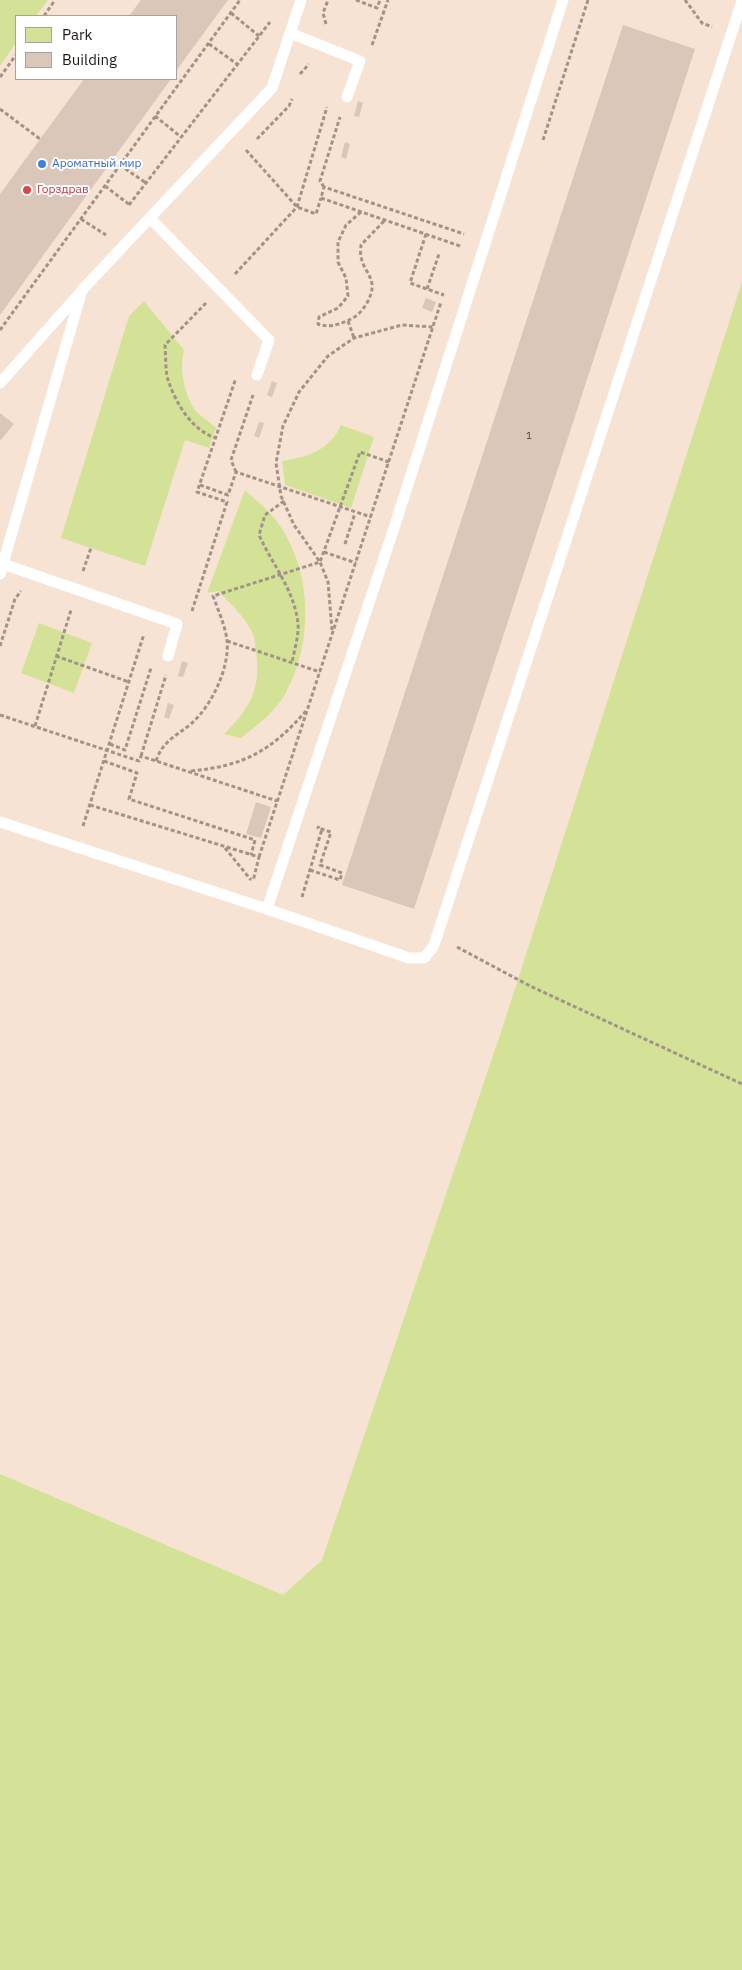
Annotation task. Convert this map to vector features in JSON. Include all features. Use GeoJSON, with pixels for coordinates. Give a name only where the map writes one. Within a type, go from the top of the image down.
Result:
{"type":"FeatureCollection","features":[{"type":"Feature","properties":{"kind":"lane"},"geometry":{"type":"LineString","coordinates":[[0,383],[82,290],[272,88],[301,0]]}},
{"type":"Feature","properties":{"kind":"lane"},"geometry":{"type":"LineString","coordinates":[[267,909],[395,525],[563,0]]}},
{"type":"Feature","properties":{"kind":"lane"},"geometry":{"type":"LineString","coordinates":[[0,822],[267,909],[409,958],[424,958],[433,947],[437,936],[742,1]]}},
{"type":"Feature","properties":{"kind":"lane"},"geometry":{"type":"LineString","coordinates":[[290,33],[360,61],[347,97]]}},
{"type":"Feature","properties":{"kind":"lane"},"geometry":{"type":"LineString","coordinates":[[150,218],[269,340],[257,375]]}},
{"type":"Feature","properties":{"kind":"lane"},"geometry":{"type":"LineString","coordinates":[[82,290],[2,569],[78,589],[177,624],[168,656]]}},
{"type":"Feature","properties":{"kind":"path"},"geometry":{"type":"LineString","coordinates":[[45,15],[55,0]]}},
{"type":"Feature","properties":{"kind":"path"},"geometry":{"type":"LineString","coordinates":[[0,330],[240,0]]}},
{"type":"Feature","properties":{"kind":"path"},"geometry":{"type":"LineString","coordinates":[[328,0],[324,13],[325,24],[330,27]]}},
{"type":"Feature","properties":{"kind":"path"},"geometry":{"type":"LineString","coordinates":[[356,0],[377,8],[380,0]]}},
{"type":"Feature","properties":{"kind":"path"},"geometry":{"type":"LineString","coordinates":[[542,145],[588,0]]}},
{"type":"Feature","properties":{"kind":"path"},"geometry":{"type":"LineString","coordinates":[[684,0],[702,23],[718,28]]}},
{"type":"Feature","properties":{"kind":"path"},"geometry":{"type":"LineString","coordinates":[[230,13],[259,36]]}},
{"type":"Feature","properties":{"kind":"path"},"geometry":{"type":"LineString","coordinates":[[124,212],[276,14]]}},
{"type":"Feature","properties":{"kind":"path"},"geometry":{"type":"LineString","coordinates":[[363,41],[372,44]]}},
{"type":"Feature","properties":{"kind":"path"},"geometry":{"type":"LineString","coordinates":[[209,44],[237,64]]}},
{"type":"Feature","properties":{"kind":"path"},"geometry":{"type":"LineString","coordinates":[[0,77],[15,56]]}},
{"type":"Feature","properties":{"kind":"path"},"geometry":{"type":"LineString","coordinates":[[298,82],[306,65],[314,62]]}},
{"type":"Feature","properties":{"kind":"path"},"geometry":{"type":"LineString","coordinates":[[239,156],[289,106],[295,90]]}},
{"type":"Feature","properties":{"kind":"path"},"geometry":{"type":"LineString","coordinates":[[216,438],[206,435],[186,416],[168,379],[165,345],[220,290],[297,207],[328,104]]}},
{"type":"Feature","properties":{"kind":"path"},"geometry":{"type":"LineString","coordinates":[[0,109],[40,139]]}},
{"type":"Feature","properties":{"kind":"path"},"geometry":{"type":"LineString","coordinates":[[156,116],[181,137]]}},
{"type":"Feature","properties":{"kind":"path"},"geometry":{"type":"LineString","coordinates":[[339,120],[320,180],[324,187],[464,234]]}},
{"type":"Feature","properties":{"kind":"path"},"geometry":{"type":"LineString","coordinates":[[246,150],[297,207],[316,214],[324,187]]}},
{"type":"Feature","properties":{"kind":"path"},"geometry":{"type":"LineString","coordinates":[[120,165],[146,183]]}},
{"type":"Feature","properties":{"kind":"path"},"geometry":{"type":"LineString","coordinates":[[105,186],[130,205]]}},
{"type":"Feature","properties":{"kind":"path"},"geometry":{"type":"LineString","coordinates":[[321,198],[460,246]]}},
{"type":"Feature","properties":{"kind":"path"},"geometry":{"type":"LineString","coordinates":[[362,212],[346,225],[338,242],[338,262],[346,278],[348,296],[338,308],[319,317],[318,324],[337,326],[354,318],[365,306],[372,293],[372,284],[369,272],[361,256],[361,245],[385,220]]}},
{"type":"Feature","properties":{"kind":"path"},"geometry":{"type":"LineString","coordinates":[[81,218],[106,235]]}},
{"type":"Feature","properties":{"kind":"path"},"geometry":{"type":"LineString","coordinates":[[457,254],[466,227]]}},
{"type":"Feature","properties":{"kind":"path"},"geometry":{"type":"LineString","coordinates":[[100,243],[112,228]]}},
{"type":"Feature","properties":{"kind":"path"},"geometry":{"type":"LineString","coordinates":[[426,234],[410,283],[444,295]]}},
{"type":"Feature","properties":{"kind":"path"},"geometry":{"type":"LineString","coordinates":[[427,289],[439,254]]}},
{"type":"Feature","properties":{"kind":"path"},"geometry":{"type":"LineString","coordinates":[[252,880],[446,287]]}},
{"type":"Feature","properties":{"kind":"path"},"geometry":{"type":"LineString","coordinates":[[348,321],[354,338]]}},
{"type":"Feature","properties":{"kind":"path"},"geometry":{"type":"LineString","coordinates":[[332,634],[328,582],[320,562],[294,525],[280,487],[276,463],[283,426],[298,392],[328,356],[354,338],[402,325],[433,327]]}},
{"type":"Feature","properties":{"kind":"path"},"geometry":{"type":"LineString","coordinates":[[190,616],[227,502],[197,492],[238,373]]}},
{"type":"Feature","properties":{"kind":"path"},"geometry":{"type":"LineString","coordinates":[[200,485],[228,495],[236,472],[231,460],[251,400]]}},
{"type":"Feature","properties":{"kind":"path"},"geometry":{"type":"LineString","coordinates":[[156,761],[165,743],[200,716],[215,692],[224,670],[227,641],[223,623],[213,596],[320,562],[360,452],[389,462]]}},
{"type":"Feature","properties":{"kind":"path"},"geometry":{"type":"LineString","coordinates":[[236,472],[371,518]]}},
{"type":"Feature","properties":{"kind":"path"},"geometry":{"type":"LineString","coordinates":[[284,502],[265,515],[259,535],[281,575],[295,606],[298,626],[292,663]]}},
{"type":"Feature","properties":{"kind":"path"},"geometry":{"type":"LineString","coordinates":[[345,544],[355,513]]}},
{"type":"Feature","properties":{"kind":"path"},"geometry":{"type":"LineString","coordinates":[[35,726],[91,548]]}},
{"type":"Feature","properties":{"kind":"path"},"geometry":{"type":"LineString","coordinates":[[324,552],[356,563]]}},
{"type":"Feature","properties":{"kind":"path"},"geometry":{"type":"LineString","coordinates":[[0,646],[16,599],[20,591],[26,588]]}},
{"type":"Feature","properties":{"kind":"path"},"geometry":{"type":"LineString","coordinates":[[82,828],[146,629]]}},
{"type":"Feature","properties":{"kind":"path"},"geometry":{"type":"LineString","coordinates":[[142,640],[150,643]]}},
{"type":"Feature","properties":{"kind":"path"},"geometry":{"type":"LineString","coordinates":[[227,641],[320,672]]}},
{"type":"Feature","properties":{"kind":"path"},"geometry":{"type":"LineString","coordinates":[[56,656],[129,682]]}},
{"type":"Feature","properties":{"kind":"path"},"geometry":{"type":"LineString","coordinates":[[110,744],[125,750],[152,665]]}},
{"type":"Feature","properties":{"kind":"path"},"geometry":{"type":"LineString","coordinates":[[0,715],[140,761],[163,683]]}},
{"type":"Feature","properties":{"kind":"path"},"geometry":{"type":"LineString","coordinates":[[188,771],[220,768],[246,759],[274,743],[308,709]]}},
{"type":"Feature","properties":{"kind":"path"},"geometry":{"type":"LineString","coordinates":[[141,756],[277,801]]}},
{"type":"Feature","properties":{"kind":"path"},"geometry":{"type":"LineString","coordinates":[[104,761],[137,773],[129,799],[255,840],[251,855]]}},
{"type":"Feature","properties":{"kind":"path"},"geometry":{"type":"LineString","coordinates":[[90,804],[259,857]]}},
{"type":"Feature","properties":{"kind":"path"},"geometry":{"type":"LineString","coordinates":[[310,870],[340,880],[342,873],[320,865],[331,832],[318,828],[321,820]]}},
{"type":"Feature","properties":{"kind":"path"},"geometry":{"type":"LineString","coordinates":[[311,900],[302,897],[322,829]]}},
{"type":"Feature","properties":{"kind":"path"},"geometry":{"type":"LineString","coordinates":[[225,847],[252,880],[274,888]]}},
{"type":"Feature","properties":{"kind":"path"},"geometry":{"type":"LineString","coordinates":[[437,936],[530,986],[742,1084]]}},
{"type":"Feature","properties":{"kind":"green space"},"geometry":{"type":"Polygon","coordinates":[[[0,0],[48,0],[37,15],[15,15],[15,44],[0,66],[0,0]]]}},
{"type":"Feature","properties":{"kind":"green space"},"geometry":{"type":"Polygon","coordinates":[[[742,282],[742,1970],[0,1970],[0,1474],[283,1595],[322,1560],[502,1029],[742,282]]]}},
{"type":"Feature","properties":{"kind":"green space"},"geometry":{"type":"Polygon","coordinates":[[[144,301],[184,350],[182,373],[188,396],[195,410],[216,428],[209,448],[185,440],[145,566],[61,538],[129,316],[144,301]]]}},
{"type":"Feature","properties":{"kind":"green space"},"geometry":{"type":"Polygon","coordinates":[[[341,425],[374,437],[351,508],[285,485],[282,461],[309,455],[317,451],[331,440],[341,425]]]}},
{"type":"Feature","properties":{"kind":"green space"},"geometry":{"type":"Polygon","coordinates":[[[245,490],[275,519],[287,537],[296,556],[305,598],[305,620],[303,642],[298,662],[285,695],[258,725],[241,738],[224,734],[247,706],[255,687],[257,664],[253,634],[241,615],[218,591],[207,593],[245,490]]]}},
{"type":"Feature","properties":{"kind":"green space"},"geometry":{"type":"Polygon","coordinates":[[[39,623],[92,643],[74,693],[21,673],[39,623]]]}},
{"type":"Feature","properties":{"kind":"building"},"geometry":{"type":"Polygon","coordinates":[[[141,0],[228,0],[178,68],[178,15],[130,15],[141,0]]]}},
{"type":"Feature","properties":{"kind":"building"},"geometry":{"type":"Polygon","coordinates":[[[623,25],[695,49],[414,909],[342,885],[623,25]]]}},
{"type":"Feature","properties":{"kind":"building"},"geometry":{"type":"Polygon","coordinates":[[[83,80],[170,80],[0,315],[0,194],[83,80]]]}},
{"type":"Feature","properties":{"kind":"building"},"geometry":{"type":"Polygon","coordinates":[[[358,101],[363,103],[359,117],[354,116],[358,101]]]}},
{"type":"Feature","properties":{"kind":"building"},"geometry":{"type":"Polygon","coordinates":[[[345,142],[350,144],[346,159],[341,157],[345,142]]]}},
{"type":"Feature","properties":{"kind":"building"},"geometry":{"type":"Polygon","coordinates":[[[426,298],[436,302],[432,312],[422,308],[426,298]]]}},
{"type":"Feature","properties":{"kind":"building"},"geometry":{"type":"Polygon","coordinates":[[[272,381],[277,383],[272,397],[267,395],[272,381]]]}},
{"type":"Feature","properties":{"kind":"building"},"geometry":{"type":"Polygon","coordinates":[[[0,413],[14,424],[0,441],[0,413]]]}},
{"type":"Feature","properties":{"kind":"building"},"geometry":{"type":"Polygon","coordinates":[[[259,422],[264,423],[259,438],[254,436],[259,422]]]}},
{"type":"Feature","properties":{"kind":"building"},"geometry":{"type":"Polygon","coordinates":[[[182,661],[188,663],[183,677],[178,676],[182,661]]]}},
{"type":"Feature","properties":{"kind":"building"},"geometry":{"type":"Polygon","coordinates":[[[168,703],[174,705],[169,719],[164,717],[168,703]]]}},
{"type":"Feature","properties":{"kind":"building"},"geometry":{"type":"Polygon","coordinates":[[[256,802],[271,807],[261,838],[246,834],[256,802]]]}},
{"type":"Feature","properties":{"kind":"place","name":"Ароматный мир"},"geometry":{"type":"Point","coordinates":[42,164]}},
{"type":"Feature","properties":{"kind":"place","name":"Горздрав"},"geometry":{"type":"Point","coordinates":[27,190]}}]}
